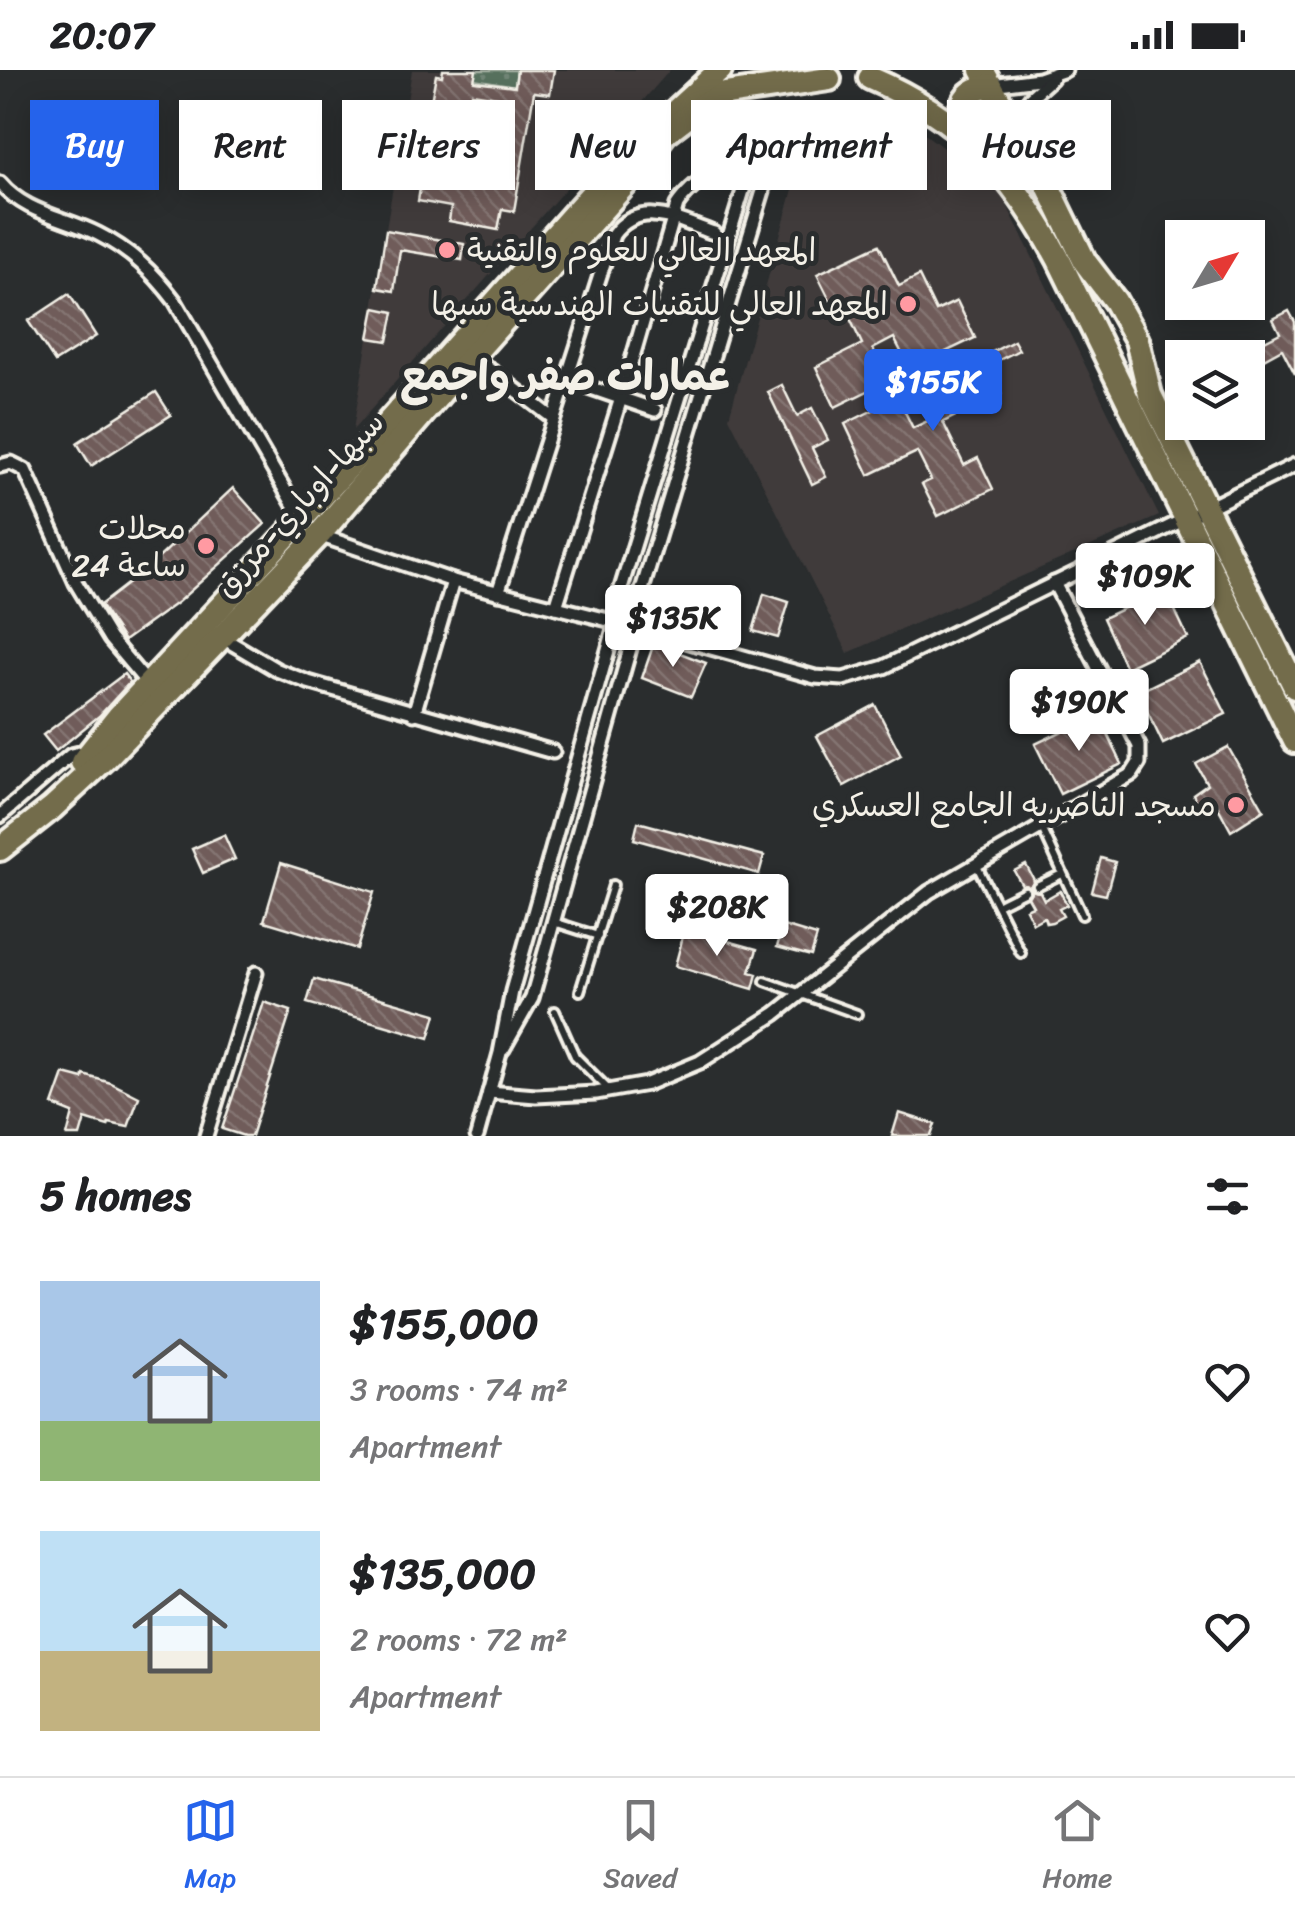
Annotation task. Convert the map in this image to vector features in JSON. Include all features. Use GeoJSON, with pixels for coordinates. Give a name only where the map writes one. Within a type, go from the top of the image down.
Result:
{"type":"FeatureCollection","features":[{"type":"Feature","properties":{"kind":"highway","name":"سبها-اوباري-مرزق"},"geometry":{"type":"LineString","coordinates":[[671,119],[720,70]]}},
{"type":"Feature","properties":{"kind":"highway"},"geometry":{"type":"LineString","coordinates":[[806,70],[829,80]]}},
{"type":"Feature","properties":{"kind":"highway","name":"سبها-اوباري-مرزق"},"geometry":{"type":"LineString","coordinates":[[671,123],[726,94],[880,74]]}},
{"type":"Feature","properties":{"kind":"highway"},"geometry":{"type":"LineString","coordinates":[[880,74],[947,121]]}},
{"type":"Feature","properties":{"kind":"highway"},"geometry":{"type":"LineString","coordinates":[[964,100],[986,78],[999,100]]}},
{"type":"Feature","properties":{"kind":"highway","name":"سبها-اوباري-مرزق"},"geometry":{"type":"LineString","coordinates":[[0,849],[75,787],[223,638],[310,527],[596,190]]}},
{"type":"Feature","properties":{"kind":"highway","name":"سبها-اوباري-مرزق"},"geometry":{"type":"LineString","coordinates":[[0,832],[68,776],[149,684],[310,527],[472,356],[620,190]]}},
{"type":"Feature","properties":{"kind":"highway"},"geometry":{"type":"LineString","coordinates":[[1016,190],[1046,235],[1295,741]]}},
{"type":"Feature","properties":{"kind":"highway"},"geometry":{"type":"LineString","coordinates":[[1050,190],[1085,262],[1124,315],[1137,340],[1150,395],[1295,687]]}},
{"type":"Feature","properties":{"kind":"street"},"geometry":{"type":"LineString","coordinates":[[986,78],[1060,72]]}},
{"type":"Feature","properties":{"kind":"street"},"geometry":{"type":"LineString","coordinates":[[1028,100],[1060,72]]}},
{"type":"Feature","properties":{"kind":"street"},"geometry":{"type":"LineString","coordinates":[[556,607],[677,205],[691,188]]}},
{"type":"Feature","properties":{"kind":"street"},"geometry":{"type":"LineString","coordinates":[[2,189],[42,213],[122,247],[160,281],[310,527],[453,581],[798,672],[843,679],[884,667],[1295,465]]}},
{"type":"Feature","properties":{"kind":"street"},"geometry":{"type":"LineString","coordinates":[[743,190],[618,598],[626,608],[638,603],[763,190]]}},
{"type":"Feature","properties":{"kind":"street"},"geometry":{"type":"LineString","coordinates":[[498,592],[613,235],[624,222],[639,215],[656,214],[714,232]]}},
{"type":"Feature","properties":{"kind":"street"},"geometry":{"type":"LineString","coordinates":[[472,356],[553,418]]}},
{"type":"Feature","properties":{"kind":"street"},"geometry":{"type":"LineString","coordinates":[[565,379],[655,410]]}},
{"type":"Feature","properties":{"kind":"street"},"geometry":{"type":"LineString","coordinates":[[673,417],[694,424]]}},
{"type":"Feature","properties":{"kind":"street"},"geometry":{"type":"LineString","coordinates":[[0,466],[11,463],[24,470],[76,582],[110,638],[149,684]]}},
{"type":"Feature","properties":{"kind":"street"},"geometry":{"type":"LineString","coordinates":[[414,714],[453,581]]}},
{"type":"Feature","properties":{"kind":"street"},"geometry":{"type":"LineString","coordinates":[[489,1092],[556,1096],[610,1091],[665,1078],[700,1062],[801,995],[909,907],[976,863],[1126,778],[1136,769],[1140,757],[1137,741],[1054,584]]}},
{"type":"Feature","properties":{"kind":"street"},"geometry":{"type":"LineString","coordinates":[[476,1136],[500,1053],[507,1008],[616,622]]}},
{"type":"Feature","properties":{"kind":"street"},"geometry":{"type":"LineString","coordinates":[[500,1053],[526,1013],[636,627]]}},
{"type":"Feature","properties":{"kind":"street"},"geometry":{"type":"LineString","coordinates":[[223,638],[297,678],[552,752]]}},
{"type":"Feature","properties":{"kind":"street"},"geometry":{"type":"LineString","coordinates":[[0,816],[71,755],[92,751]]}},
{"type":"Feature","properties":{"kind":"street"},"geometry":{"type":"LineString","coordinates":[[558,832],[576,838]]}},
{"type":"Feature","properties":{"kind":"street"},"geometry":{"type":"LineString","coordinates":[[527,938],[547,944]]}},
{"type":"Feature","properties":{"kind":"street"},"geometry":{"type":"LineString","coordinates":[[206,1136],[256,973]]}},
{"type":"Feature","properties":{"kind":"lane"},"geometry":{"type":"LineString","coordinates":[[1042,826],[1082,915]]}},
{"type":"Feature","properties":{"kind":"lane"},"geometry":{"type":"LineString","coordinates":[[976,863],[1021,953]]}},
{"type":"Feature","properties":{"kind":"lane"},"geometry":{"type":"LineString","coordinates":[[1037,886],[1062,874]]}},
{"type":"Feature","properties":{"kind":"lane"},"geometry":{"type":"LineString","coordinates":[[580,990],[614,885]]}},
{"type":"Feature","properties":{"kind":"lane"},"geometry":{"type":"LineString","coordinates":[[997,905],[1025,891]]}},
{"type":"Feature","properties":{"kind":"lane"},"geometry":{"type":"LineString","coordinates":[[553,922],[598,936]]}},
{"type":"Feature","properties":{"kind":"lane"},"geometry":{"type":"LineString","coordinates":[[765,981],[857,1014]]}},
{"type":"Feature","properties":{"kind":"lane"},"geometry":{"type":"LineString","coordinates":[[555,1012],[576,1056],[610,1091]]}},
{"type":"Feature","properties":{"kind":"shaded area","name":"المعهد العالي للعلوم والتقنية"},"geometry":{"type":"Polygon","coordinates":[[[412,70],[670,70],[644,100],[535,100],[535,190],[564,190],[353,430],[392,190],[515,190],[515,100],[407,100],[412,70]]]}},
{"type":"Feature","properties":{"kind":"shaded area","name":"المعهد العالي للتقنيات الهندسية سبها"},"geometry":{"type":"Polygon","coordinates":[[[927,136],[947,151],[947,190],[1000,191],[1159,516],[848,653],[729,417],[793,190],[927,190],[927,136]]]}},
{"type":"Feature","properties":{"kind":"green space"},"geometry":{"type":"Polygon","coordinates":[[[476,70],[517,70],[515,86],[474,79],[476,70]]]}},
{"type":"Feature","properties":{"kind":"green space"},"geometry":{"type":"Polygon","coordinates":[[[472,93],[511,99],[511,100],[471,100],[472,93]]]}},
{"type":"Feature","properties":{"kind":"building"},"geometry":{"type":"Polygon","coordinates":[[[443,70],[476,70],[474,81],[515,86],[517,70],[554,70],[550,94],[534,92],[514,211],[502,209],[498,230],[449,221],[451,207],[418,201],[420,190],[515,190],[515,100],[472,93],[471,100],[431,100],[436,75],[442,76],[443,70]]]}},
{"type":"Feature","properties":{"kind":"building"},"geometry":{"type":"Polygon","coordinates":[[[386,230],[464,244],[462,260],[400,250],[394,291],[377,288],[386,230]]]}},
{"type":"Feature","properties":{"kind":"building"},"geometry":{"type":"Polygon","coordinates":[[[879,245],[899,286],[919,276],[936,311],[957,301],[975,338],[910,369],[894,338],[873,349],[890,380],[835,407],[816,367],[862,344],[844,306],[835,310],[817,274],[879,245]]]}},
{"type":"Feature","properties":{"kind":"building"},"geometry":{"type":"Polygon","coordinates":[[[69,294],[96,336],[55,362],[28,321],[69,294]]]}},
{"type":"Feature","properties":{"kind":"building"},"geometry":{"type":"Polygon","coordinates":[[[375,308],[394,312],[388,341],[369,338],[375,308]]]}},
{"type":"Feature","properties":{"kind":"building"},"geometry":{"type":"Polygon","coordinates":[[[1289,311],[1295,322],[1295,374],[1282,349],[1265,358],[1265,341],[1280,333],[1273,319],[1289,311]]]}},
{"type":"Feature","properties":{"kind":"building"},"geometry":{"type":"Polygon","coordinates":[[[1014,341],[1019,350],[987,366],[1001,394],[943,422],[964,465],[978,458],[993,489],[938,516],[922,484],[931,480],[917,452],[869,475],[845,424],[898,398],[913,428],[934,418],[919,389],[1014,341]]]}},
{"type":"Feature","properties":{"kind":"building"},"geometry":{"type":"Polygon","coordinates":[[[782,385],[797,416],[812,408],[828,440],[812,448],[826,477],[812,484],[768,392],[782,385]]]}},
{"type":"Feature","properties":{"kind":"building"},"geometry":{"type":"Polygon","coordinates":[[[156,392],[171,415],[91,466],[77,443],[156,392]]]}},
{"type":"Feature","properties":{"kind":"building","name":"محلات 24 ساعة"},"geometry":{"type":"Polygon","coordinates":[[[233,488],[265,524],[178,602],[124,641],[100,605],[148,568],[233,488]]]}},
{"type":"Feature","properties":{"kind":"building"},"geometry":{"type":"Polygon","coordinates":[[[1165,589],[1188,638],[1126,668],[1103,618],[1165,589]]]}},
{"type":"Feature","properties":{"kind":"building"},"geometry":{"type":"Polygon","coordinates":[[[764,594],[789,602],[778,638],[753,631],[764,594]]]}},
{"type":"Feature","properties":{"kind":"building"},"geometry":{"type":"Polygon","coordinates":[[[654,643],[706,663],[691,697],[642,678],[654,643]]]}},
{"type":"Feature","properties":{"kind":"building"},"geometry":{"type":"Polygon","coordinates":[[[1200,662],[1226,714],[1163,744],[1138,692],[1200,662]]]}},
{"type":"Feature","properties":{"kind":"building"},"geometry":{"type":"Polygon","coordinates":[[[124,674],[130,682],[99,716],[56,751],[43,735],[124,674]]]}},
{"type":"Feature","properties":{"kind":"building"},"geometry":{"type":"Polygon","coordinates":[[[875,705],[901,755],[844,786],[817,736],[875,705]]]}},
{"type":"Feature","properties":{"kind":"building"},"geometry":{"type":"Polygon","coordinates":[[[1098,714],[1122,764],[1060,794],[1035,744],[1098,714]]]}},
{"type":"Feature","properties":{"kind":"building"},"geometry":{"type":"Polygon","coordinates":[[[1228,747],[1264,810],[1231,831],[1213,798],[1199,806],[1193,794],[1207,784],[1196,764],[1228,747]]]}},
{"type":"Feature","properties":{"kind":"building"},"geometry":{"type":"Polygon","coordinates":[[[638,822],[764,856],[759,874],[634,839],[638,822]]]}},
{"type":"Feature","properties":{"kind":"building"},"geometry":{"type":"Polygon","coordinates":[[[224,835],[235,859],[203,873],[192,849],[224,835]]]}},
{"type":"Feature","properties":{"kind":"building"},"geometry":{"type":"Polygon","coordinates":[[[1101,858],[1115,862],[1106,895],[1092,892],[1101,858]]]}},
{"type":"Feature","properties":{"kind":"building"},"geometry":{"type":"Polygon","coordinates":[[[281,863],[374,892],[357,949],[264,921],[281,863]]]}},
{"type":"Feature","properties":{"kind":"building"},"geometry":{"type":"Polygon","coordinates":[[[1026,865],[1034,880],[1030,887],[1022,885],[1014,871],[1026,865]]]}},
{"type":"Feature","properties":{"kind":"building"},"geometry":{"type":"Polygon","coordinates":[[[1032,890],[1040,892],[1044,900],[1060,891],[1067,905],[1059,909],[1063,916],[1046,923],[1044,917],[1033,923],[1026,909],[1033,906],[1028,897],[1032,890]]]}},
{"type":"Feature","properties":{"kind":"building"},"geometry":{"type":"Polygon","coordinates":[[[783,926],[817,936],[811,956],[777,947],[783,926]]]}},
{"type":"Feature","properties":{"kind":"building"},"geometry":{"type":"Polygon","coordinates":[[[685,929],[757,949],[750,972],[757,974],[753,989],[675,966],[685,929]]]}},
{"type":"Feature","properties":{"kind":"building"},"geometry":{"type":"Polygon","coordinates":[[[314,979],[436,1014],[429,1038],[307,1003],[314,979]]]}},
{"type":"Feature","properties":{"kind":"building"},"geometry":{"type":"Polygon","coordinates":[[[264,1002],[291,1011],[251,1136],[244,1136],[222,1129],[264,1002]]]}},
{"type":"Feature","properties":{"kind":"building"},"geometry":{"type":"Polygon","coordinates":[[[64,1074],[111,1083],[139,1097],[128,1127],[85,1119],[80,1136],[67,1136],[73,1113],[53,1105],[64,1074]]]}},
{"type":"Feature","properties":{"kind":"building"},"geometry":{"type":"Polygon","coordinates":[[[899,1113],[935,1124],[931,1136],[892,1136],[899,1113]]]}},
{"type":"Feature","properties":{"kind":"place","name":"المعهد العالي للعلوم والتقنية"},"geometry":{"type":"Point","coordinates":[447,250]}},
{"type":"Feature","properties":{"kind":"place","name":"المعهد العالي للتقنيات الهندسية سبها"},"geometry":{"type":"Point","coordinates":[908,304]}},
{"type":"Feature","properties":{"kind":"place","name":"محلات 24 ساعة"},"geometry":{"type":"Point","coordinates":[206,546]}},
{"type":"Feature","properties":{"kind":"place","name":"مسجد الناصريه الجامع العسكري"},"geometry":{"type":"Point","coordinates":[1236,805]}},
{"type":"Feature","properties":{"kind":"district","name":"عمارات صفر واجمع"},"geometry":{"type":"Point","coordinates":[566,376]}}]}
